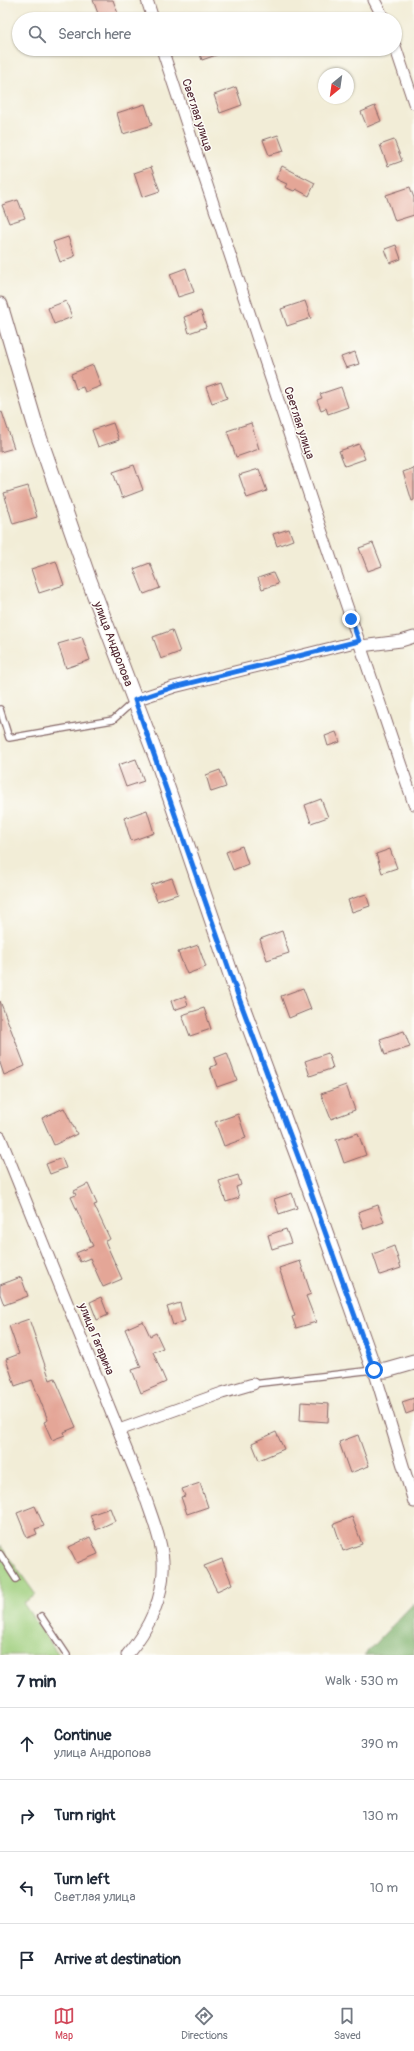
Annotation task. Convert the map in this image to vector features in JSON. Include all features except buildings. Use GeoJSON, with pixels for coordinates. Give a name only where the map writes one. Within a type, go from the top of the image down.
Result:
{"type":"FeatureCollection","features":[{"type":"Feature","properties":{"kind":"street"},"geometry":{"type":"LineString","coordinates":[[147,0],[151,12]]}},
{"type":"Feature","properties":{"kind":"street"},"geometry":{"type":"LineString","coordinates":[[374,0],[380,12]]}},
{"type":"Feature","properties":{"kind":"street","name":"Светлая улица"},"geometry":{"type":"LineString","coordinates":[[164,56],[414,804]]}},
{"type":"Feature","properties":{"kind":"street"},"geometry":{"type":"LineString","coordinates":[[398,56],[414,103]]}},
{"type":"Feature","properties":{"kind":"street","name":"улица Андропова"},"geometry":{"type":"LineString","coordinates":[[0,305],[37,431],[115,652],[135,700],[240,1001],[302,1167],[374,1370],[414,1502]]}},
{"type":"Feature","properties":{"kind":"street"},"geometry":{"type":"LineString","coordinates":[[135,700],[174,687],[360,644],[401,641],[414,637]]}},
{"type":"Feature","properties":{"kind":"street","name":"улица Гагарина"},"geometry":{"type":"LineString","coordinates":[[0,1137],[145,1496],[162,1553],[162,1590],[156,1607],[143,1633],[126,1655]]}},
{"type":"Feature","properties":{"kind":"street"},"geometry":{"type":"LineString","coordinates":[[374,1370],[386,1370],[414,1362]]}},
{"type":"Feature","properties":{"kind":"street"},"geometry":{"type":"LineString","coordinates":[[119,1430],[222,1393],[253,1384]]}},
{"type":"Feature","properties":{"kind":"lane"},"geometry":{"type":"LineString","coordinates":[[0,710],[10,738],[114,720],[135,700]]}},
{"type":"Feature","properties":{"kind":"lane"},"geometry":{"type":"LineString","coordinates":[[253,1384],[374,1370]]}},
{"type":"Feature","properties":{"kind":"lane"},"geometry":{"type":"LineString","coordinates":[[0,1554],[16,1579]]}},
{"type":"Feature","properties":{"kind":"lane"},"geometry":{"type":"LineString","coordinates":[[41,1616],[67,1655]]}},
{"type":"Feature","properties":{"kind":"green space"},"geometry":{"type":"Polygon","coordinates":[[[0,1545],[36,1595],[23,1603],[59,1655],[0,1655],[0,1545]]]}},
{"type":"Feature","properties":{"kind":"green space"},"geometry":{"type":"Polygon","coordinates":[[[414,1603],[414,1655],[364,1655],[414,1603]]]}},
{"type":"Feature","properties":{"kind":"route"},"geometry":{"type":"LineString","coordinates":[[351,619],[359,641],[174,687],[135,700],[159,764],[240,1001],[302,1167],[374,1370]]}}]}
